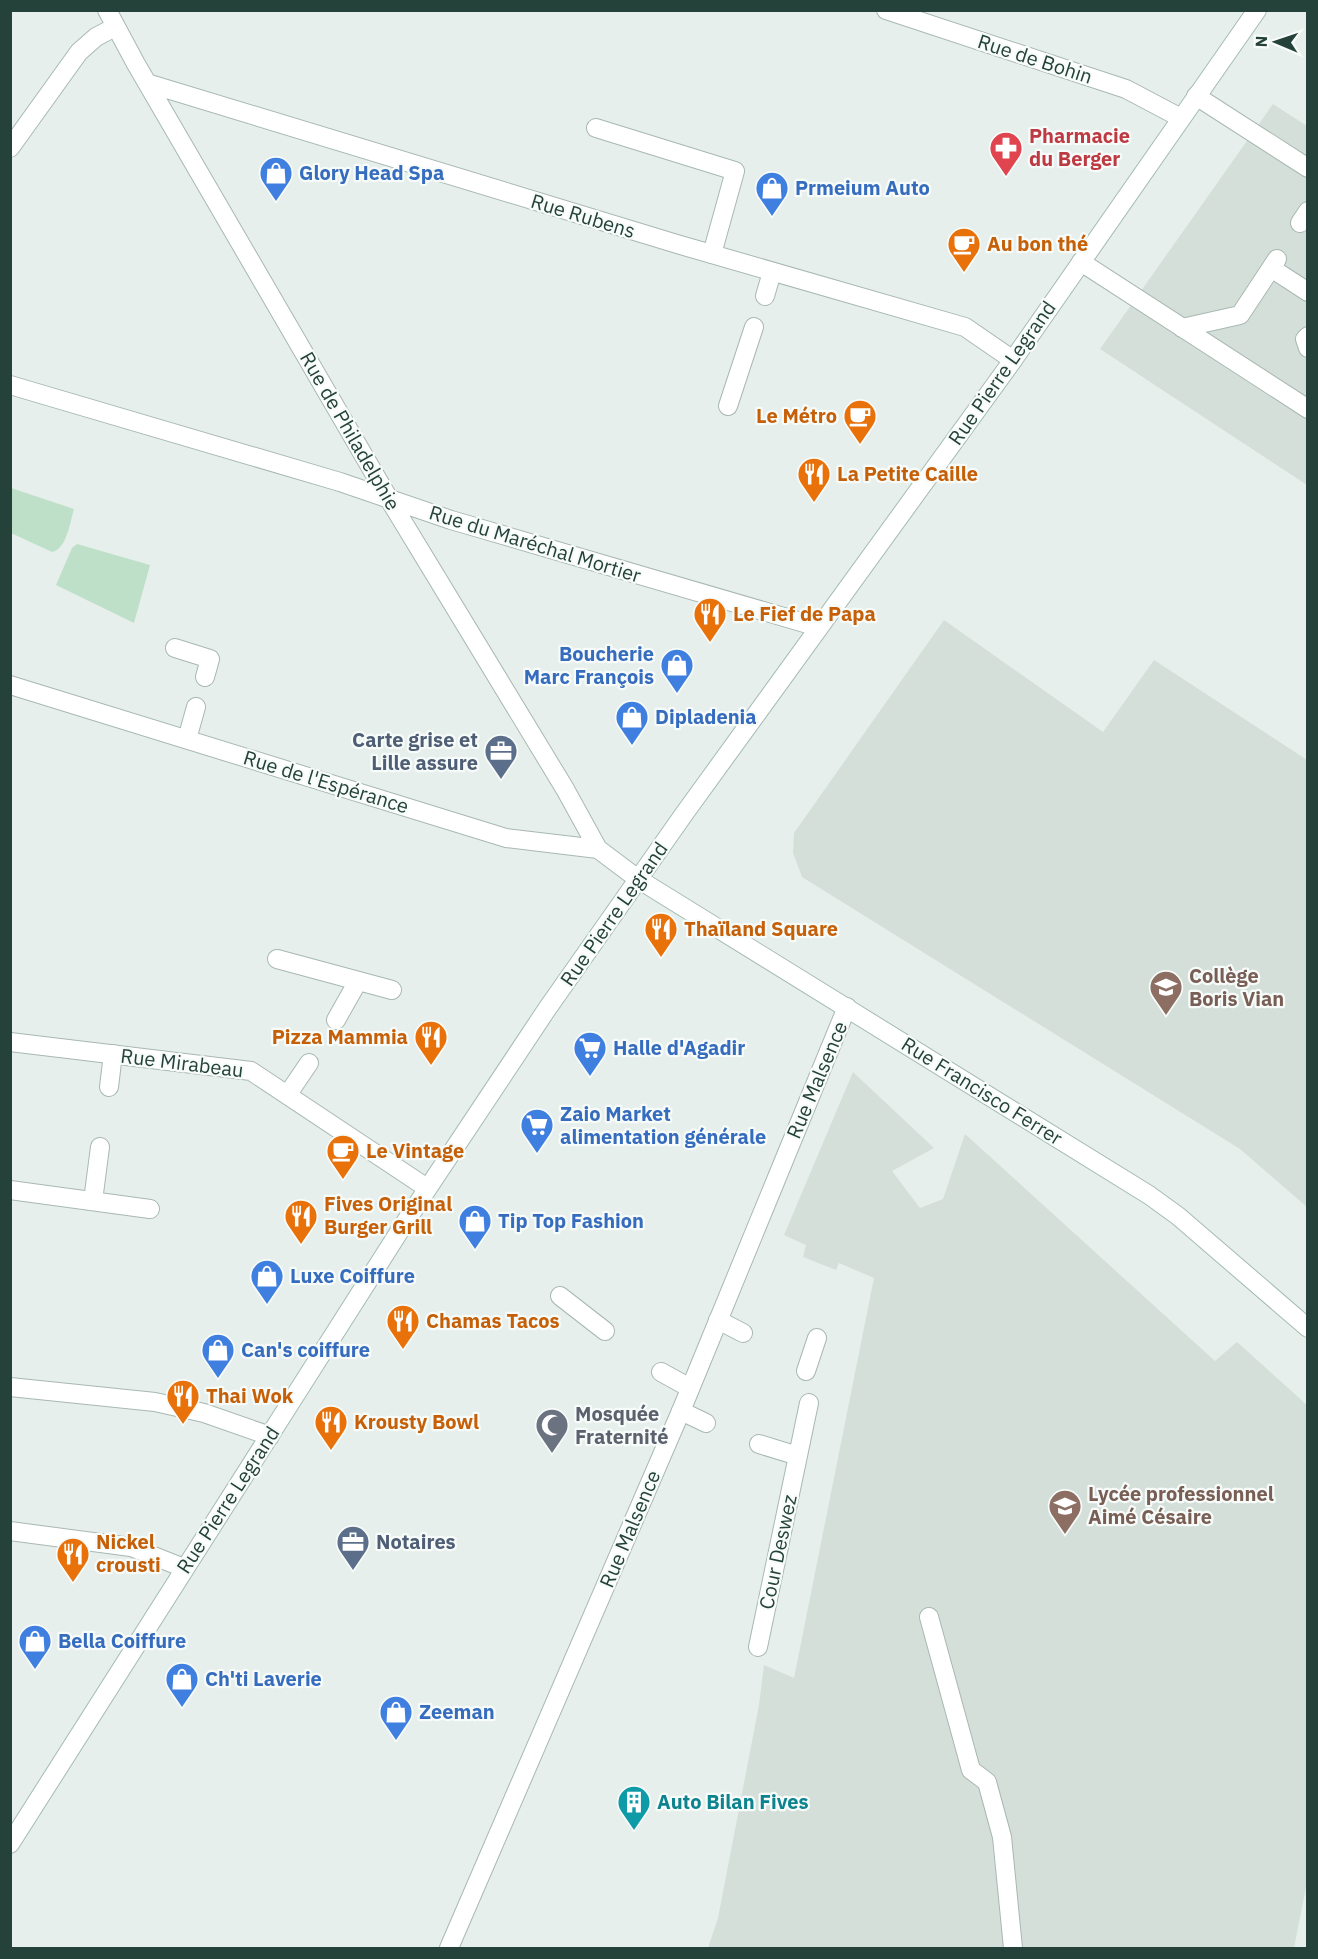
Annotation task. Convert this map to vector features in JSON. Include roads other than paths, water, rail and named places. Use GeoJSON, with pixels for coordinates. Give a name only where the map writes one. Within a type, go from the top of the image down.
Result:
{"type":"FeatureCollection","features":[{"type":"Feature","properties":{"kind":"street","name":"Rue de Philadelphie"},"geometry":{"type":"LineString","coordinates":[[107,10],[147,83],[389,499],[565,789],[598,849]]}},
{"type":"Feature","properties":{"kind":"street","name":"Rue de Bohin"},"geometry":{"type":"LineString","coordinates":[[886,10],[1126,89],[1180,118]]}},
{"type":"Feature","properties":{"kind":"street","name":"Rue Pierre Legrand"},"geometry":{"type":"LineString","coordinates":[[10,1844],[427,1188],[638,879],[1013,360],[1257,10]]}},
{"type":"Feature","properties":{"kind":"street"},"geometry":{"type":"LineString","coordinates":[[10,148],[79,52],[96,37],[116,27]]}},
{"type":"Feature","properties":{"kind":"street","name":"Rue Rubens"},"geometry":{"type":"LineString","coordinates":[[147,83],[772,272],[964,327],[1013,360]]}},
{"type":"Feature","properties":{"kind":"street"},"geometry":{"type":"LineString","coordinates":[[1196,96],[1307,171]]}},
{"type":"Feature","properties":{"kind":"street"},"geometry":{"type":"LineString","coordinates":[[596,128],[735,171],[712,254]]}},
{"type":"Feature","properties":{"kind":"street"},"geometry":{"type":"LineString","coordinates":[[1081,262],[1308,409]]}},
{"type":"Feature","properties":{"kind":"street"},"geometry":{"type":"LineString","coordinates":[[1182,328],[1240,315],[1274,264],[1308,292]]}},
{"type":"Feature","properties":{"kind":"street"},"geometry":{"type":"LineString","coordinates":[[765,296],[772,272]]}},
{"type":"Feature","properties":{"kind":"street"},"geometry":{"type":"LineString","coordinates":[[728,405],[754,327]]}},
{"type":"Feature","properties":{"kind":"street"},"geometry":{"type":"LineString","coordinates":[[1308,336],[1305,339],[1308,348]]}},
{"type":"Feature","properties":{"kind":"street","name":"Rue du Maréchal Mortier"},"geometry":{"type":"LineString","coordinates":[[10,385],[340,482],[451,520],[818,627]]}},
{"type":"Feature","properties":{"kind":"street"},"geometry":{"type":"LineString","coordinates":[[175,648],[210,659],[205,676]]}},
{"type":"Feature","properties":{"kind":"street","name":"Rue de l'Espérance"},"geometry":{"type":"LineString","coordinates":[[10,685],[506,838],[598,849]]}},
{"type":"Feature","properties":{"kind":"street"},"geometry":{"type":"LineString","coordinates":[[187,739],[196,707]]}},
{"type":"Feature","properties":{"kind":"street"},"geometry":{"type":"LineString","coordinates":[[598,849],[638,879]]}},
{"type":"Feature","properties":{"kind":"street","name":"Rue Francisco Ferrer"},"geometry":{"type":"LineString","coordinates":[[638,879],[1149,1195],[1178,1216],[1308,1328]]}},
{"type":"Feature","properties":{"kind":"street"},"geometry":{"type":"LineString","coordinates":[[277,958],[392,990]]}},
{"type":"Feature","properties":{"kind":"street"},"geometry":{"type":"LineString","coordinates":[[336,1020],[358,981]]}},
{"type":"Feature","properties":{"kind":"street","name":"Rue Malsence"},"geometry":{"type":"LineString","coordinates":[[449,1948],[681,1411],[847,1007]]}},
{"type":"Feature","properties":{"kind":"street","name":"Rue Mirabeau"},"geometry":{"type":"LineString","coordinates":[[10,1042],[251,1071],[427,1188]]}},
{"type":"Feature","properties":{"kind":"street"},"geometry":{"type":"LineString","coordinates":[[109,1087],[113,1054]]}},
{"type":"Feature","properties":{"kind":"street"},"geometry":{"type":"LineString","coordinates":[[288,1094],[309,1063]]}},
{"type":"Feature","properties":{"kind":"street"},"geometry":{"type":"LineString","coordinates":[[93,1201],[100,1147]]}},
{"type":"Feature","properties":{"kind":"street"},"geometry":{"type":"LineString","coordinates":[[10,1190],[150,1209]]}},
{"type":"Feature","properties":{"kind":"street"},"geometry":{"type":"LineString","coordinates":[[560,1296],[606,1331]]}},
{"type":"Feature","properties":{"kind":"street"},"geometry":{"type":"LineString","coordinates":[[718,1320],[743,1333]]}},
{"type":"Feature","properties":{"kind":"street"},"geometry":{"type":"LineString","coordinates":[[803,1362],[817,1338]]}},
{"type":"Feature","properties":{"kind":"street"},"geometry":{"type":"LineString","coordinates":[[661,1372],[690,1388]]}},
{"type":"Feature","properties":{"kind":"street"},"geometry":{"type":"LineString","coordinates":[[10,1387],[154,1401],[204,1413],[270,1436]]}},
{"type":"Feature","properties":{"kind":"street","name":"Cour Deswez"},"geometry":{"type":"LineString","coordinates":[[758,1647],[809,1403]]}},
{"type":"Feature","properties":{"kind":"street"},"geometry":{"type":"LineString","coordinates":[[681,1411],[706,1423]]}},
{"type":"Feature","properties":{"kind":"street"},"geometry":{"type":"LineString","coordinates":[[759,1444],[798,1456]]}},
{"type":"Feature","properties":{"kind":"street"},"geometry":{"type":"LineString","coordinates":[[10,1531],[131,1547],[184,1568]]}},
{"type":"Feature","properties":{"kind":"street"},"geometry":{"type":"LineString","coordinates":[[929,1617],[972,1770],[987,1782],[1002,1837],[1013,1948]]}},
{"type":"Feature","properties":{"kind":"place","name":"Pharmacie du Berger"},"geometry":{"type":"Point","coordinates":[1006,177]}},
{"type":"Feature","properties":{"kind":"place","name":"Glory Head Spa"},"geometry":{"type":"Point","coordinates":[276,202]}},
{"type":"Feature","properties":{"kind":"place","name":"Prmeium Auto"},"geometry":{"type":"Point","coordinates":[772,217]}},
{"type":"Feature","properties":{"kind":"place","name":"Au bon thé"},"geometry":{"type":"Point","coordinates":[964,273]}},
{"type":"Feature","properties":{"kind":"place","name":"Le Métro"},"geometry":{"type":"Point","coordinates":[860,445]}},
{"type":"Feature","properties":{"kind":"place","name":"La Petite Caille"},"geometry":{"type":"Point","coordinates":[814,503]}},
{"type":"Feature","properties":{"kind":"place","name":"Le Fief de Papa"},"geometry":{"type":"Point","coordinates":[710,643]}},
{"type":"Feature","properties":{"kind":"place","name":"Boucherie Marc François"},"geometry":{"type":"Point","coordinates":[677,694]}},
{"type":"Feature","properties":{"kind":"place","name":"Dipladenia"},"geometry":{"type":"Point","coordinates":[632,746]}},
{"type":"Feature","properties":{"kind":"place","name":"Carte grise et Lille assure"},"geometry":{"type":"Point","coordinates":[501,780]}},
{"type":"Feature","properties":{"kind":"place","name":"Thaïland Square"},"geometry":{"type":"Point","coordinates":[661,958]}},
{"type":"Feature","properties":{"kind":"place","name":"Collège Boris Vian"},"geometry":{"type":"Point","coordinates":[1166,1016]}},
{"type":"Feature","properties":{"kind":"place","name":"Pizza Mammia"},"geometry":{"type":"Point","coordinates":[431,1066]}},
{"type":"Feature","properties":{"kind":"place","name":"Halle d'Agadir"},"geometry":{"type":"Point","coordinates":[590,1077]}},
{"type":"Feature","properties":{"kind":"place","name":"Zaio Market alimentation générale"},"geometry":{"type":"Point","coordinates":[537,1154]}},
{"type":"Feature","properties":{"kind":"place","name":"Le Vintage"},"geometry":{"type":"Point","coordinates":[343,1180]}},
{"type":"Feature","properties":{"kind":"place","name":"Fives Original Burger Grill"},"geometry":{"type":"Point","coordinates":[301,1245]}},
{"type":"Feature","properties":{"kind":"place","name":"Tip Top Fashion"},"geometry":{"type":"Point","coordinates":[475,1250]}},
{"type":"Feature","properties":{"kind":"place","name":"Luxe Coiffure"},"geometry":{"type":"Point","coordinates":[267,1305]}},
{"type":"Feature","properties":{"kind":"place","name":"Chamas Tacos"},"geometry":{"type":"Point","coordinates":[403,1350]}},
{"type":"Feature","properties":{"kind":"place","name":"Can's coiffure"},"geometry":{"type":"Point","coordinates":[218,1379]}},
{"type":"Feature","properties":{"kind":"place","name":"Thai Wok"},"geometry":{"type":"Point","coordinates":[183,1425]}},
{"type":"Feature","properties":{"kind":"place","name":"Krousty Bowl"},"geometry":{"type":"Point","coordinates":[331,1451]}},
{"type":"Feature","properties":{"kind":"place","name":"Mosquée Fraternité"},"geometry":{"type":"Point","coordinates":[552,1454]}},
{"type":"Feature","properties":{"kind":"place","name":"Lycée professionnel Aimé Césaire"},"geometry":{"type":"Point","coordinates":[1065,1535]}},
{"type":"Feature","properties":{"kind":"place","name":"Notaires"},"geometry":{"type":"Point","coordinates":[353,1571]}},
{"type":"Feature","properties":{"kind":"place","name":"Nickel crousti"},"geometry":{"type":"Point","coordinates":[73,1583]}},
{"type":"Feature","properties":{"kind":"place","name":"Bella Coiffure"},"geometry":{"type":"Point","coordinates":[35,1670]}},
{"type":"Feature","properties":{"kind":"place","name":"Ch'ti Laverie"},"geometry":{"type":"Point","coordinates":[182,1708]}},
{"type":"Feature","properties":{"kind":"place","name":"Zeeman"},"geometry":{"type":"Point","coordinates":[396,1741]}},
{"type":"Feature","properties":{"kind":"place","name":"Auto Bilan Fives"},"geometry":{"type":"Point","coordinates":[634,1831]}}]}
